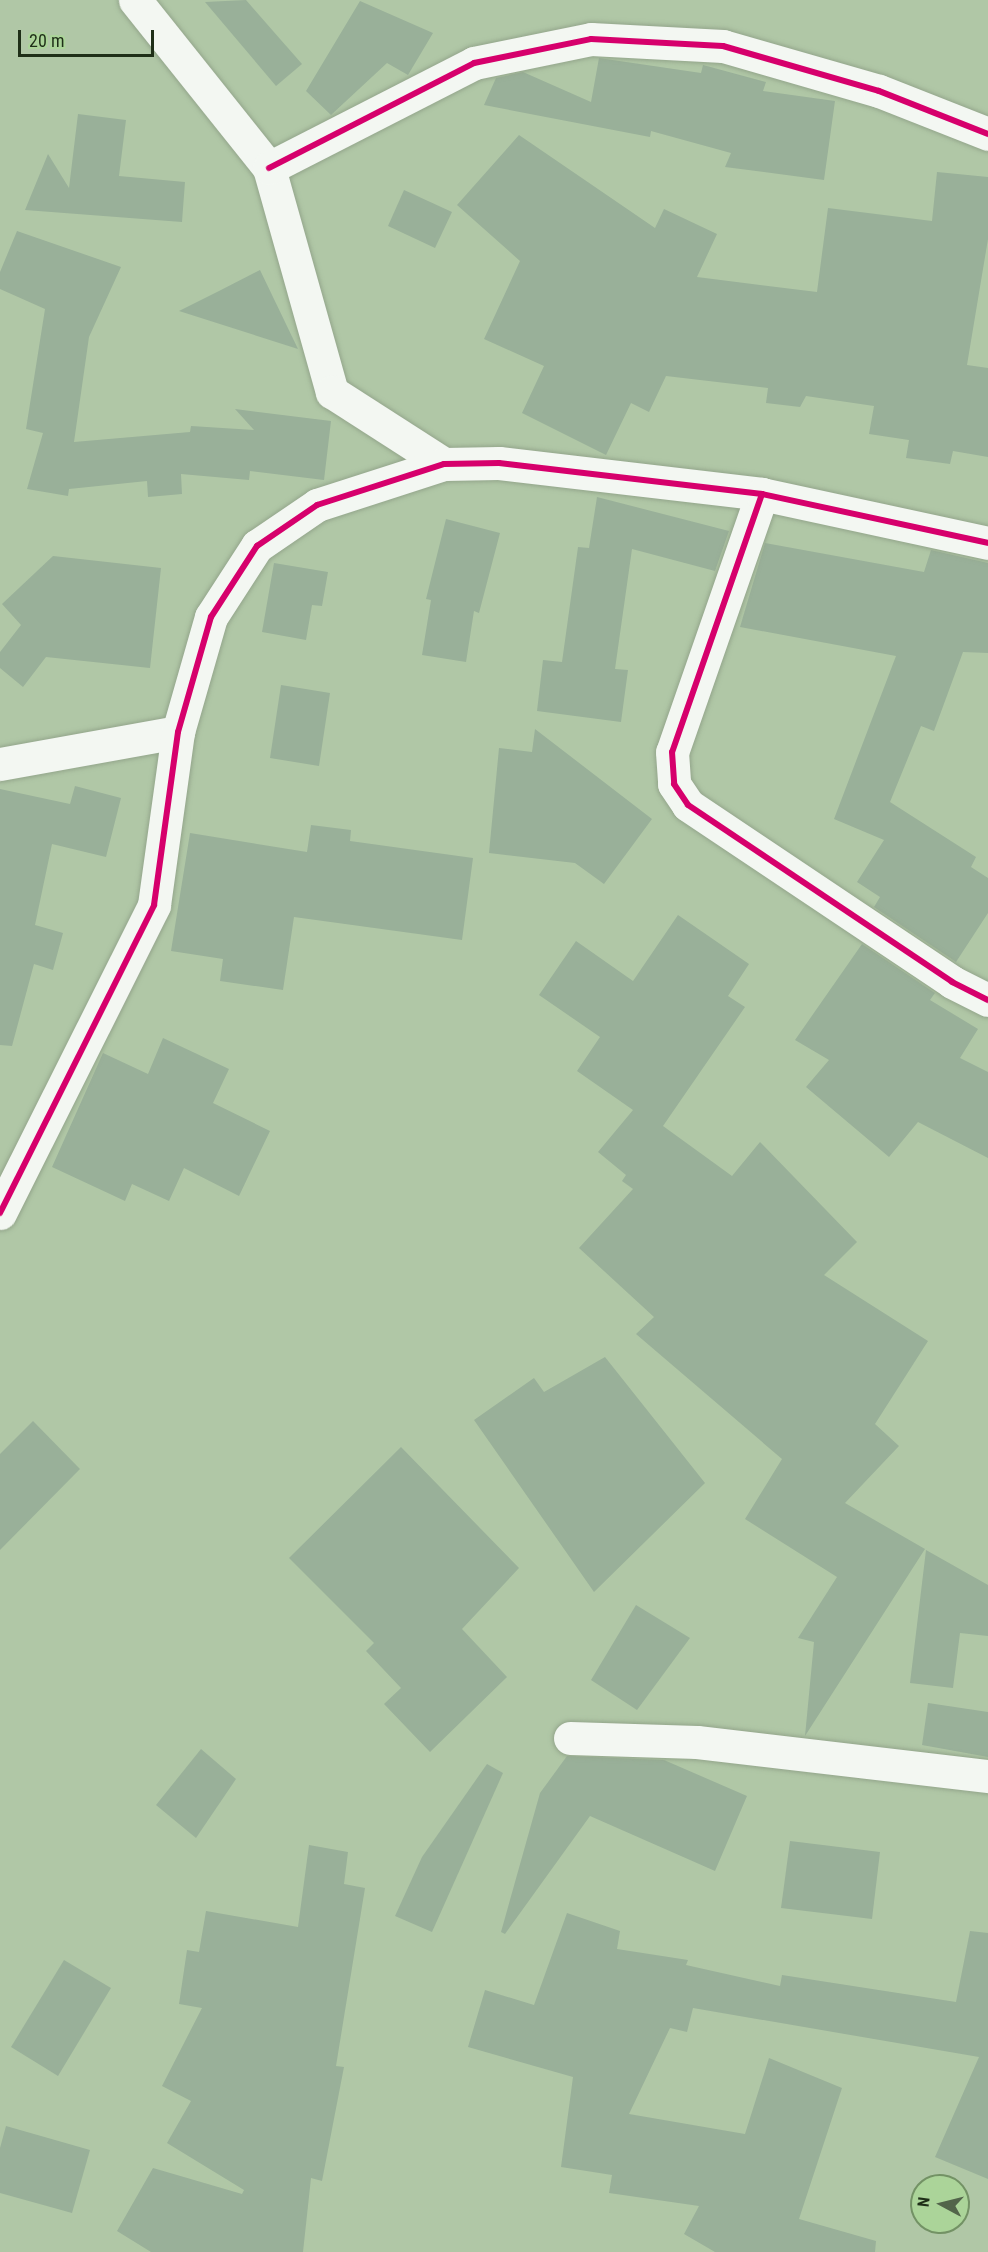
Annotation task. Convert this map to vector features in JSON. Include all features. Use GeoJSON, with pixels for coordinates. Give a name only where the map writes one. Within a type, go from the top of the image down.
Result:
{"type":"FeatureCollection","features":[{"type":"Feature","properties":{"kind":"street"},"geometry":{"type":"LineString","coordinates":[[135,0],[269,168],[332,392],[444,464]]}},
{"type":"Feature","properties":{"kind":"street"},"geometry":{"type":"LineString","coordinates":[[269,168],[474,63],[591,39],[723,46],[879,91],[988,134]]}},
{"type":"Feature","properties":{"kind":"street"},"geometry":{"type":"LineString","coordinates":[[0,1213],[154,905],[177,732],[211,617],[257,546],[317,505],[444,464],[563,468],[762,494],[988,543]]}},
{"type":"Feature","properties":{"kind":"street"},"geometry":{"type":"LineString","coordinates":[[762,494],[672,752],[674,784],[688,805],[952,982],[988,1000]]}},
{"type":"Feature","properties":{"kind":"street"},"geometry":{"type":"LineString","coordinates":[[0,764],[177,732]]}},
{"type":"Feature","properties":{"kind":"street"},"geometry":{"type":"LineString","coordinates":[[570,1738],[698,1742],[988,1776]]}},
{"type":"Feature","properties":{"kind":"building"},"geometry":{"type":"Polygon","coordinates":[[[246,0],[302,64],[276,86],[205,2],[246,0]]]}},
{"type":"Feature","properties":{"kind":"building"},"geometry":{"type":"Polygon","coordinates":[[[360,1],[433,33],[408,75],[387,63],[331,115],[306,91],[360,1]]]}},
{"type":"Feature","properties":{"kind":"building"},"geometry":{"type":"Polygon","coordinates":[[[599,58],[701,73],[703,65],[766,82],[763,91],[835,101],[824,180],[725,167],[731,153],[651,131],[650,137],[484,105],[496,78],[523,72],[591,102],[599,58]]]}},
{"type":"Feature","properties":{"kind":"building"},"geometry":{"type":"Polygon","coordinates":[[[78,114],[126,120],[119,176],[185,182],[182,222],[25,210],[48,154],[69,188],[78,114]]]}},
{"type":"Feature","properties":{"kind":"building"},"geometry":{"type":"Polygon","coordinates":[[[519,135],[655,228],[664,209],[717,234],[697,277],[817,292],[828,208],[932,221],[937,172],[988,177],[988,239],[967,365],[988,368],[988,457],[953,451],[950,464],[906,458],[909,440],[869,434],[874,406],[806,396],[800,407],[766,403],[768,388],[666,376],[649,412],[631,403],[606,455],[522,413],[544,366],[484,339],[520,261],[457,205],[519,135]]]}},
{"type":"Feature","properties":{"kind":"building"},"geometry":{"type":"Polygon","coordinates":[[[404,190],[452,212],[435,248],[388,226],[404,190]]]}},
{"type":"Feature","properties":{"kind":"building"},"geometry":{"type":"Polygon","coordinates":[[[17,231],[121,267],[89,337],[74,442],[190,432],[191,426],[254,430],[235,409],[331,421],[324,480],[250,471],[249,480],[181,474],[182,494],[148,497],[147,481],[69,489],[68,496],[27,489],[43,433],[26,429],[45,309],[0,289],[0,272],[17,231]]]}},
{"type":"Feature","properties":{"kind":"building"},"geometry":{"type":"Polygon","coordinates":[[[260,270],[298,349],[179,311],[219,291],[260,270]]]}},
{"type":"Feature","properties":{"kind":"building"},"geometry":{"type":"Polygon","coordinates":[[[597,497],[729,531],[715,571],[632,549],[615,669],[628,670],[621,722],[537,711],[543,660],[562,662],[578,547],[589,548],[597,497]]]}},
{"type":"Feature","properties":{"kind":"building"},"geometry":{"type":"Polygon","coordinates":[[[446,519],[500,533],[479,613],[474,611],[466,662],[422,655],[431,600],[426,599],[446,519]]]}},
{"type":"Feature","properties":{"kind":"building"},"geometry":{"type":"Polygon","coordinates":[[[765,543],[924,572],[931,550],[988,563],[988,653],[963,652],[934,731],[921,726],[890,802],[976,857],[971,867],[988,878],[988,913],[956,962],[874,907],[880,897],[857,882],[884,840],[834,819],[896,656],[740,627],[765,543]]]}},
{"type":"Feature","properties":{"kind":"building"},"geometry":{"type":"Polygon","coordinates":[[[53,556],[161,568],[150,668],[46,657],[23,687],[0,668],[0,652],[21,625],[2,604],[53,556]]]}},
{"type":"Feature","properties":{"kind":"building"},"geometry":{"type":"Polygon","coordinates":[[[274,563],[328,572],[322,606],[312,605],[306,640],[262,632],[274,563]]]}},
{"type":"Feature","properties":{"kind":"building"},"geometry":{"type":"Polygon","coordinates":[[[281,685],[330,693],[319,766],[270,758],[281,685]]]}},
{"type":"Feature","properties":{"kind":"building"},"geometry":{"type":"Polygon","coordinates":[[[535,729],[652,819],[604,884],[575,863],[489,853],[499,748],[532,752],[535,729]]]}},
{"type":"Feature","properties":{"kind":"building"},"geometry":{"type":"Polygon","coordinates":[[[75,786],[121,798],[106,857],[52,844],[35,925],[63,933],[53,970],[34,964],[12,1046],[0,1045],[0,789],[70,804],[75,786]]]}},
{"type":"Feature","properties":{"kind":"building"},"geometry":{"type":"Polygon","coordinates":[[[311,825],[351,830],[350,841],[473,858],[462,940],[294,917],[283,990],[220,981],[223,959],[171,951],[190,833],[307,852],[311,825]]]}},
{"type":"Feature","properties":{"kind":"building"},"geometry":{"type":"Polygon","coordinates":[[[678,915],[749,964],[728,996],[745,1007],[663,1126],[732,1176],[760,1142],[857,1242],[824,1275],[928,1341],[875,1424],[899,1446],[845,1503],[925,1549],[805,1736],[814,1642],[798,1638],[837,1577],[745,1519],[782,1459],[636,1334],[654,1317],[579,1248],[633,1189],[622,1181],[626,1175],[598,1152],[633,1110],[577,1071],[600,1037],[539,995],[576,941],[633,981],[678,915]]]}},
{"type":"Feature","properties":{"kind":"building"},"geometry":{"type":"Polygon","coordinates":[[[862,944],[935,993],[930,1000],[978,1029],[960,1058],[988,1072],[988,1158],[918,1122],[889,1157],[806,1087],[829,1060],[795,1040],[862,944]]]}},
{"type":"Feature","properties":{"kind":"building"},"geometry":{"type":"Polygon","coordinates":[[[163,1038],[229,1069],[213,1103],[270,1131],[239,1196],[184,1168],[169,1201],[132,1184],[125,1201],[52,1167],[103,1053],[148,1074],[163,1038]]]}},
{"type":"Feature","properties":{"kind":"building"},"geometry":{"type":"Polygon","coordinates":[[[605,1357],[705,1483],[594,1592],[474,1420],[534,1378],[544,1392],[605,1357]]]}},
{"type":"Feature","properties":{"kind":"building"},"geometry":{"type":"Polygon","coordinates":[[[33,1421],[80,1469],[0,1550],[0,1454],[33,1421]]]}},
{"type":"Feature","properties":{"kind":"building"},"geometry":{"type":"Polygon","coordinates":[[[401,1447],[519,1568],[462,1629],[507,1677],[430,1752],[384,1704],[401,1688],[366,1651],[374,1643],[289,1558],[401,1447]]]}},
{"type":"Feature","properties":{"kind":"building"},"geometry":{"type":"Polygon","coordinates":[[[926,1550],[988,1585],[988,1636],[960,1633],[953,1688],[910,1683],[926,1550]]]}},
{"type":"Feature","properties":{"kind":"building"},"geometry":{"type":"Polygon","coordinates":[[[636,1605],[690,1638],[637,1710],[591,1680],[636,1605]]]}},
{"type":"Feature","properties":{"kind":"building"},"geometry":{"type":"Polygon","coordinates":[[[928,1703],[988,1712],[988,1757],[922,1745],[928,1703]]]}},
{"type":"Feature","properties":{"kind":"building"},"geometry":{"type":"Polygon","coordinates":[[[201,1749],[236,1779],[196,1838],[156,1805],[201,1749]]]}},
{"type":"Feature","properties":{"kind":"building"},"geometry":{"type":"Polygon","coordinates":[[[567,1756],[664,1760],[747,1796],[715,1871],[590,1816],[505,1934],[501,1932],[540,1793],[567,1756]]]}},
{"type":"Feature","properties":{"kind":"building"},"geometry":{"type":"Polygon","coordinates":[[[487,1764],[503,1773],[432,1932],[395,1916],[422,1857],[487,1764]]]}},
{"type":"Feature","properties":{"kind":"building"},"geometry":{"type":"Polygon","coordinates":[[[790,1841],[880,1852],[872,1919],[781,1908],[790,1841]]]}},
{"type":"Feature","properties":{"kind":"building"},"geometry":{"type":"Polygon","coordinates":[[[309,1845],[348,1852],[344,1884],[365,1888],[336,2066],[344,2067],[322,2181],[311,2178],[303,2252],[151,2252],[117,2231],[153,2168],[242,2194],[244,2190],[167,2143],[191,2101],[162,2086],[202,2008],[179,2004],[187,1950],[199,1952],[206,1911],[298,1927],[309,1845]]]}},
{"type":"Feature","properties":{"kind":"building"},"geometry":{"type":"Polygon","coordinates":[[[567,1913],[620,1931],[617,1949],[688,1960],[686,1965],[780,1986],[782,1975],[956,2002],[970,1931],[988,1933],[988,2179],[935,2157],[979,2057],[693,2008],[687,2032],[670,2028],[629,2114],[745,2134],[769,2058],[842,2088],[799,2219],[876,2241],[875,2252],[715,2252],[684,2234],[699,2206],[609,2193],[612,2175],[561,2167],[573,2077],[468,2047],[485,1990],[534,2005],[567,1913]]]}},
{"type":"Feature","properties":{"kind":"building"},"geometry":{"type":"Polygon","coordinates":[[[64,1960],[111,1988],[58,2076],[11,2047],[64,1960]]]}},
{"type":"Feature","properties":{"kind":"building"},"geometry":{"type":"Polygon","coordinates":[[[6,2126],[90,2150],[72,2213],[0,2193],[0,2148],[6,2126]]]}},
{"type":"Feature","properties":{"kind":"cycle path"},"geometry":{"type":"LineString","coordinates":[[269,168],[474,63],[591,39],[723,46],[879,91],[988,134]]}},
{"type":"Feature","properties":{"kind":"cycle path"},"geometry":{"type":"LineString","coordinates":[[0,1213],[154,905],[178,732],[211,617],[257,546],[317,505],[444,464],[499,463],[762,494],[988,543]]}},
{"type":"Feature","properties":{"kind":"cycle path"},"geometry":{"type":"LineString","coordinates":[[762,494],[672,752],[674,784],[688,805],[952,982],[988,1000]]}}]}
